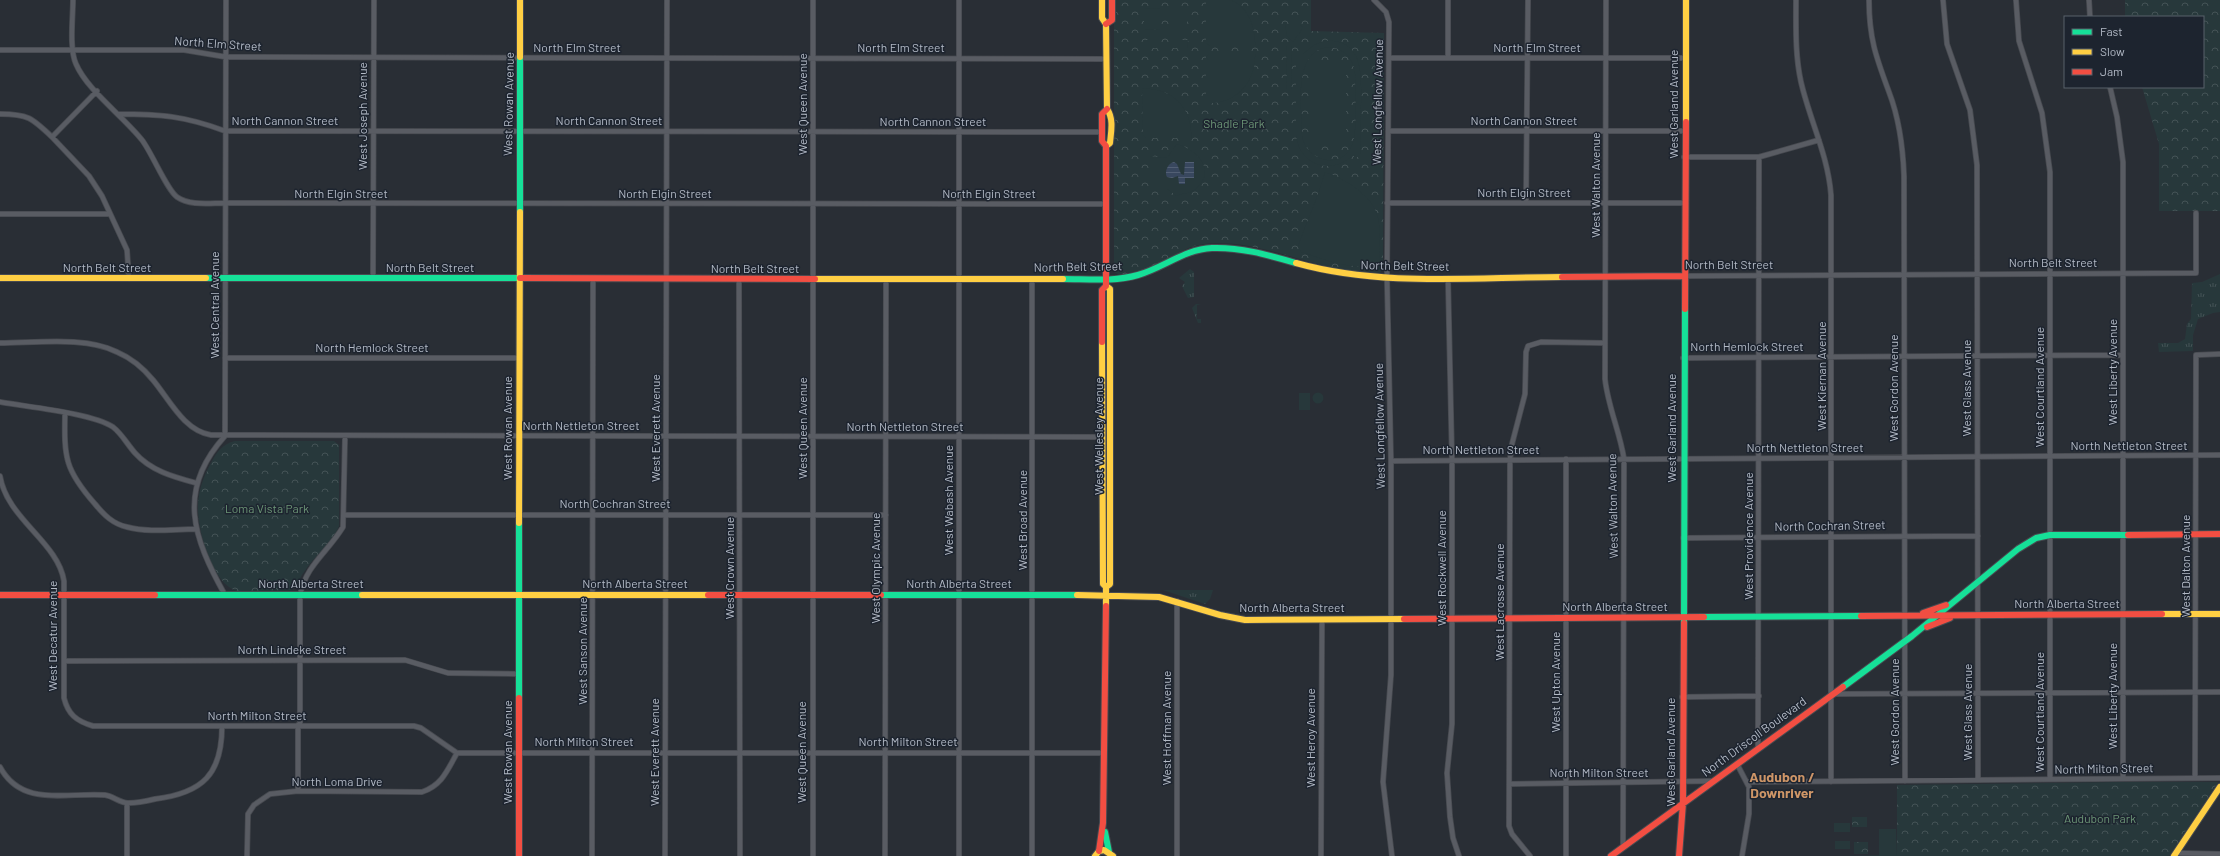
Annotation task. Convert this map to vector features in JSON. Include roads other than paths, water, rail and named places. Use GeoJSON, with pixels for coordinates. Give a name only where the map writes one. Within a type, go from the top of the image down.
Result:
{"type":"FeatureCollection","features":[{"type":"Feature","properties":{"kind":"main road","name":"West Rowan Avenue"},"geometry":{"type":"LineString","coordinates":[[519,856],[520,0]]}},
{"type":"Feature","properties":{"kind":"main road","name":"West Wellesley Avenue"},"geometry":{"type":"LineString","coordinates":[[1102,0],[1102,18],[1109,22]]}},
{"type":"Feature","properties":{"kind":"main road"},"geometry":{"type":"LineString","coordinates":[[1109,0],[1109,22]]}},
{"type":"Feature","properties":{"kind":"main road","name":"West Wellesley Avenue"},"geometry":{"type":"LineString","coordinates":[[1106,146],[1110,143],[1111,127],[1110,113],[1107,109],[1107,60],[1112,0]]}},
{"type":"Feature","properties":{"kind":"main road","name":"West Garland Avenue"},"geometry":{"type":"LineString","coordinates":[[1679,856],[1683,803],[1682,617],[1686,0]]}},
{"type":"Feature","properties":{"kind":"main road","name":"West Wellesley Avenue"},"geometry":{"type":"LineString","coordinates":[[1096,855],[1103,822],[1106,587],[1103,584],[1102,290],[1106,283],[1106,146],[1102,141],[1102,114],[1107,109]]}},
{"type":"Feature","properties":{"kind":"main road","name":"North Belt Street"},"geometry":{"type":"LineString","coordinates":[[0,278],[666,280],[959,279],[1106,283],[1139,276],[1197,250],[1212,248],[1254,251],[1348,276],[1387,278],[1448,278],[1684,276]]}},
{"type":"Feature","properties":{"kind":"main road","name":"West Wellesley Avenue"},"geometry":{"type":"LineString","coordinates":[[1106,283],[1110,289],[1110,584],[1106,587]]}},
{"type":"Feature","properties":{"kind":"main road"},"geometry":{"type":"LineString","coordinates":[[1102,451],[1110,474],[1102,493]]}},
{"type":"Feature","properties":{"kind":"main road"},"geometry":{"type":"LineString","coordinates":[[2050,535],[2220,534]]}},
{"type":"Feature","properties":{"kind":"main road","name":"North Driscoll Boulevard"},"geometry":{"type":"LineString","coordinates":[[1611,856],[1912,636],[2025,544],[2039,537],[2050,535]]}},
{"type":"Feature","properties":{"kind":"main road","name":"North Alberta Street"},"geometry":{"type":"LineString","coordinates":[[0,595],[1106,595],[1151,596],[1177,601],[1234,619],[1322,620],[2220,614]]}},
{"type":"Feature","properties":{"kind":"main road","name":"North Alberta Street"},"geometry":{"type":"LineString","coordinates":[[1914,616],[1935,610],[1958,598]]}},
{"type":"Feature","properties":{"kind":"main road","name":"North Driscoll Boulevard"},"geometry":{"type":"LineString","coordinates":[[1912,636],[1935,623],[1968,615]]}},
{"type":"Feature","properties":{"kind":"main road"},"geometry":{"type":"LineString","coordinates":[[2175,854],[2220,787]]}},
{"type":"Feature","properties":{"kind":"main road","name":"West Wellesley Avenue"},"geometry":{"type":"LineString","coordinates":[[1103,822],[1113,855]]}},
{"type":"Feature","properties":{"kind":"main road"},"geometry":{"type":"LineString","coordinates":[[1096,855],[1104,850],[1113,855]]}},
{"type":"Feature","properties":{"kind":"street","name":"North Elgin Street"},"geometry":{"type":"LineString","coordinates":[[73,0],[73,50],[75,63],[84,78],[147,148],[170,190],[176,197],[196,203],[1106,204]]}},
{"type":"Feature","properties":{"kind":"street","name":"West Central Avenue"},"geometry":{"type":"LineString","coordinates":[[226,0],[226,436]]}},
{"type":"Feature","properties":{"kind":"street","name":"West Joseph Avenue"},"geometry":{"type":"LineString","coordinates":[[373,279],[374,0]]}},
{"type":"Feature","properties":{"kind":"street","name":"West Everett Avenue"},"geometry":{"type":"LineString","coordinates":[[665,856],[667,515],[666,0]]}},
{"type":"Feature","properties":{"kind":"street","name":"West Queen Avenue"},"geometry":{"type":"LineString","coordinates":[[813,0],[813,856]]}},
{"type":"Feature","properties":{"kind":"street","name":"West Wabash Avenue"},"geometry":{"type":"LineString","coordinates":[[959,0],[959,856]]}},
{"type":"Feature","properties":{"kind":"street","name":"West Longfellow Avenue"},"geometry":{"type":"LineString","coordinates":[[1374,0],[1382,7],[1388,17],[1389,58],[1387,278],[1391,461],[1392,619],[1391,675],[1383,782],[1392,856]]}},
{"type":"Feature","properties":{"kind":"street"},"geometry":{"type":"LineString","coordinates":[[1448,0],[1448,58]]}},
{"type":"Feature","properties":{"kind":"street"},"geometry":{"type":"LineString","coordinates":[[1526,203],[1528,0]]}},
{"type":"Feature","properties":{"kind":"street","name":"West Walton Avenue"},"geometry":{"type":"LineString","coordinates":[[1606,0],[1605,343],[1607,395],[1622,444],[1624,460],[1623,847]]}},
{"type":"Feature","properties":{"kind":"street","name":"West Kiernan Avenue"},"geometry":{"type":"LineString","coordinates":[[1796,0],[1796,43],[1800,76],[1811,121],[1826,159],[1831,189],[1831,782]]}},
{"type":"Feature","properties":{"kind":"street","name":"West Gordon Avenue"},"geometry":{"type":"LineString","coordinates":[[1869,0],[1870,31],[1874,52],[1890,93],[1901,141],[1904,176],[1905,781]]}},
{"type":"Feature","properties":{"kind":"street","name":"West Glass Avenue"},"geometry":{"type":"LineString","coordinates":[[1943,0],[1947,44],[1970,110],[1976,147],[1978,780]]}},
{"type":"Feature","properties":{"kind":"street","name":"West Courtland Avenue"},"geometry":{"type":"LineString","coordinates":[[2016,0],[2019,41],[2037,94],[2048,146],[2050,274],[2050,780]]}},
{"type":"Feature","properties":{"kind":"street"},"geometry":{"type":"LineString","coordinates":[[2089,0],[2090,16]]}},
{"type":"Feature","properties":{"kind":"street","name":"North Elm Street"},"geometry":{"type":"LineString","coordinates":[[0,50],[184,50],[226,57],[1107,60]]}},
{"type":"Feature","properties":{"kind":"street","name":"North Elm Street"},"geometry":{"type":"LineString","coordinates":[[1389,58],[1685,58]]}},
{"type":"Feature","properties":{"kind":"street","name":"West Liberty Avenue"},"geometry":{"type":"LineString","coordinates":[[2110,88],[2117,117],[2123,162],[2123,779]]}},
{"type":"Feature","properties":{"kind":"street"},"geometry":{"type":"LineString","coordinates":[[52,137],[96,91]]}},
{"type":"Feature","properties":{"kind":"street"},"geometry":{"type":"LineString","coordinates":[[0,114],[26,115],[33,119],[89,176],[102,196],[126,250],[129,279]]}},
{"type":"Feature","properties":{"kind":"street","name":"North Cannon Street"},"geometry":{"type":"LineString","coordinates":[[118,114],[162,114],[184,117],[225,131],[1102,132]]}},
{"type":"Feature","properties":{"kind":"street","name":"North Cannon Street"},"geometry":{"type":"LineString","coordinates":[[1388,131],[1684,131]]}},
{"type":"Feature","properties":{"kind":"street"},"geometry":{"type":"LineString","coordinates":[[1684,157],[1759,157],[1819,140]]}},
{"type":"Feature","properties":{"kind":"street","name":"West Providence Avenue"},"geometry":{"type":"LineString","coordinates":[[1758,748],[1759,157]]}},
{"type":"Feature","properties":{"kind":"street","name":"North Elgin Street"},"geometry":{"type":"LineString","coordinates":[[1387,203],[1684,203]]}},
{"type":"Feature","properties":{"kind":"street"},"geometry":{"type":"LineString","coordinates":[[0,214],[110,214]]}},
{"type":"Feature","properties":{"kind":"street","name":"North Belt Street"},"geometry":{"type":"LineString","coordinates":[[1684,276],[2196,273],[2196,214]]}},
{"type":"Feature","properties":{"kind":"street","name":"West Rockwell Avenue"},"geometry":{"type":"LineString","coordinates":[[1448,278],[1452,460],[1452,724],[1447,773],[1450,818],[1453,838],[1459,856]]}},
{"type":"Feature","properties":{"kind":"street","name":"West Sanson Avenue"},"geometry":{"type":"LineString","coordinates":[[592,856],[593,279]]}},
{"type":"Feature","properties":{"kind":"street","name":"West Crown Avenue"},"geometry":{"type":"LineString","coordinates":[[739,279],[740,856]]}},
{"type":"Feature","properties":{"kind":"street","name":"West Olympic Avenue"},"geometry":{"type":"LineString","coordinates":[[885,856],[886,279]]}},
{"type":"Feature","properties":{"kind":"street","name":"West Broad Avenue"},"geometry":{"type":"LineString","coordinates":[[1032,280],[1032,856]]}},
{"type":"Feature","properties":{"kind":"street","name":"West Lacrosse Avenue"},"geometry":{"type":"LineString","coordinates":[[1530,856],[1512,834],[1509,826],[1510,460],[1512,444],[1525,394],[1526,352],[1529,345],[1541,342],[1605,343]]}},
{"type":"Feature","properties":{"kind":"street","name":"North Nettleton Street"},"geometry":{"type":"LineString","coordinates":[[0,343],[79,343],[99,346],[117,352],[138,365],[152,379],[196,431],[202,434],[226,436],[345,437],[1102,437]]}},
{"type":"Feature","properties":{"kind":"street","name":"West Dalton Avenue"},"geometry":{"type":"LineString","coordinates":[[2195,778],[2197,615],[2196,355],[2220,354]]}},
{"type":"Feature","properties":{"kind":"street","name":"North Hemlock Street"},"geometry":{"type":"LineString","coordinates":[[1683,358],[2123,355]]}},
{"type":"Feature","properties":{"kind":"street","name":"North Hemlock Street"},"geometry":{"type":"LineString","coordinates":[[225,358],[519,358]]}},
{"type":"Feature","properties":{"kind":"street"},"geometry":{"type":"LineString","coordinates":[[0,402],[98,420],[113,427],[135,453],[147,464],[162,473],[196,483]]}},
{"type":"Feature","properties":{"kind":"street"},"geometry":{"type":"LineString","coordinates":[[65,413],[65,454],[68,466],[80,487],[105,516],[116,524],[136,529],[196,529]]}},
{"type":"Feature","properties":{"kind":"street"},"geometry":{"type":"LineString","coordinates":[[225,595],[210,566],[196,529],[194,501],[196,483],[215,448],[226,436]]}},
{"type":"Feature","properties":{"kind":"street"},"geometry":{"type":"LineString","coordinates":[[298,791],[300,595],[303,581],[309,570],[336,539],[343,527],[345,437]]}},
{"type":"Feature","properties":{"kind":"street","name":"North Nettleton Street"},"geometry":{"type":"LineString","coordinates":[[1391,461],[2220,455]]}},
{"type":"Feature","properties":{"kind":"street","name":"West Upton Avenue"},"geometry":{"type":"LineString","coordinates":[[1566,459],[1566,856]]}},
{"type":"Feature","properties":{"kind":"street","name":"West Decatur Avenue"},"geometry":{"type":"LineString","coordinates":[[0,476],[7,496],[18,514],[60,564],[64,581],[64,698],[67,710],[74,718]]}},
{"type":"Feature","properties":{"kind":"street","name":"North Cochran Street"},"geometry":{"type":"LineString","coordinates":[[344,515],[886,515]]}},
{"type":"Feature","properties":{"kind":"street","name":"North Cochran Street"},"geometry":{"type":"LineString","coordinates":[[1683,538],[1978,536]]}},
{"type":"Feature","properties":{"kind":"street","name":"West Hoffman Avenue"},"geometry":{"type":"LineString","coordinates":[[1177,601],[1177,856]]}},
{"type":"Feature","properties":{"kind":"street","name":"West Heroy Avenue"},"geometry":{"type":"LineString","coordinates":[[1321,856],[1322,620]]}},
{"type":"Feature","properties":{"kind":"street","name":"North Lindeke Street"},"geometry":{"type":"LineString","coordinates":[[64,661],[405,660],[448,673],[519,674]]}},
{"type":"Feature","properties":{"kind":"street"},"geometry":{"type":"LineString","coordinates":[[1832,694],[1904,695],[2220,692]]}},
{"type":"Feature","properties":{"kind":"street"},"geometry":{"type":"LineString","coordinates":[[1682,697],[1758,696]]}},
{"type":"Feature","properties":{"kind":"street","name":"North Milton Street"},"geometry":{"type":"LineString","coordinates":[[74,718],[93,726],[414,726],[421,728],[457,753],[1104,753]]}},
{"type":"Feature","properties":{"kind":"street"},"geometry":{"type":"LineString","coordinates":[[0,767],[11,783],[32,794],[107,795],[127,803],[170,798],[197,786],[211,774],[218,763],[222,747],[222,726]]}},
{"type":"Feature","properties":{"kind":"street","name":"North Loma Drive"},"geometry":{"type":"LineString","coordinates":[[247,856],[248,814],[254,805],[270,794],[298,791],[422,792],[436,786],[443,779],[457,753]]}},
{"type":"Feature","properties":{"kind":"street"},"geometry":{"type":"LineString","coordinates":[[1737,764],[1748,782],[1749,814],[1742,856]]}},
{"type":"Feature","properties":{"kind":"street","name":"North Milton Street"},"geometry":{"type":"LineString","coordinates":[[1748,782],[2220,778]]}},
{"type":"Feature","properties":{"kind":"street","name":"North Milton Street"},"geometry":{"type":"LineString","coordinates":[[1509,784],[1683,783],[1713,781]]}},
{"type":"Feature","properties":{"kind":"street"},"geometry":{"type":"LineString","coordinates":[[127,803],[127,856]]}},
{"type":"Feature","properties":{"kind":"street"},"geometry":{"type":"LineString","coordinates":[[2175,854],[2220,854]]}},
{"type":"Feature","properties":{"kind":"water"},"geometry":{"type":"Polygon","coordinates":[[[1174,162],[1177,164],[1181,174],[1184,175],[1185,162],[1194,162],[1194,178],[1185,178],[1185,184],[1179,184],[1178,176],[1172,178],[1167,177],[1167,168],[1174,162]]]}},
{"type":"Feature","properties":{"kind":"district","name":"Audubon / Downriver"},"geometry":{"type":"Point","coordinates":[1782,786]}},
{"type":"Feature","properties":{"kind":"park label","name":"Shadle Park"},"geometry":{"type":"Point","coordinates":[1234,124]}},
{"type":"Feature","properties":{"kind":"park label","name":"Loma Vista Park"},"geometry":{"type":"Point","coordinates":[267,509]}},
{"type":"Feature","properties":{"kind":"park label","name":"Audubon Park"},"geometry":{"type":"Point","coordinates":[2100,819]}}]}
